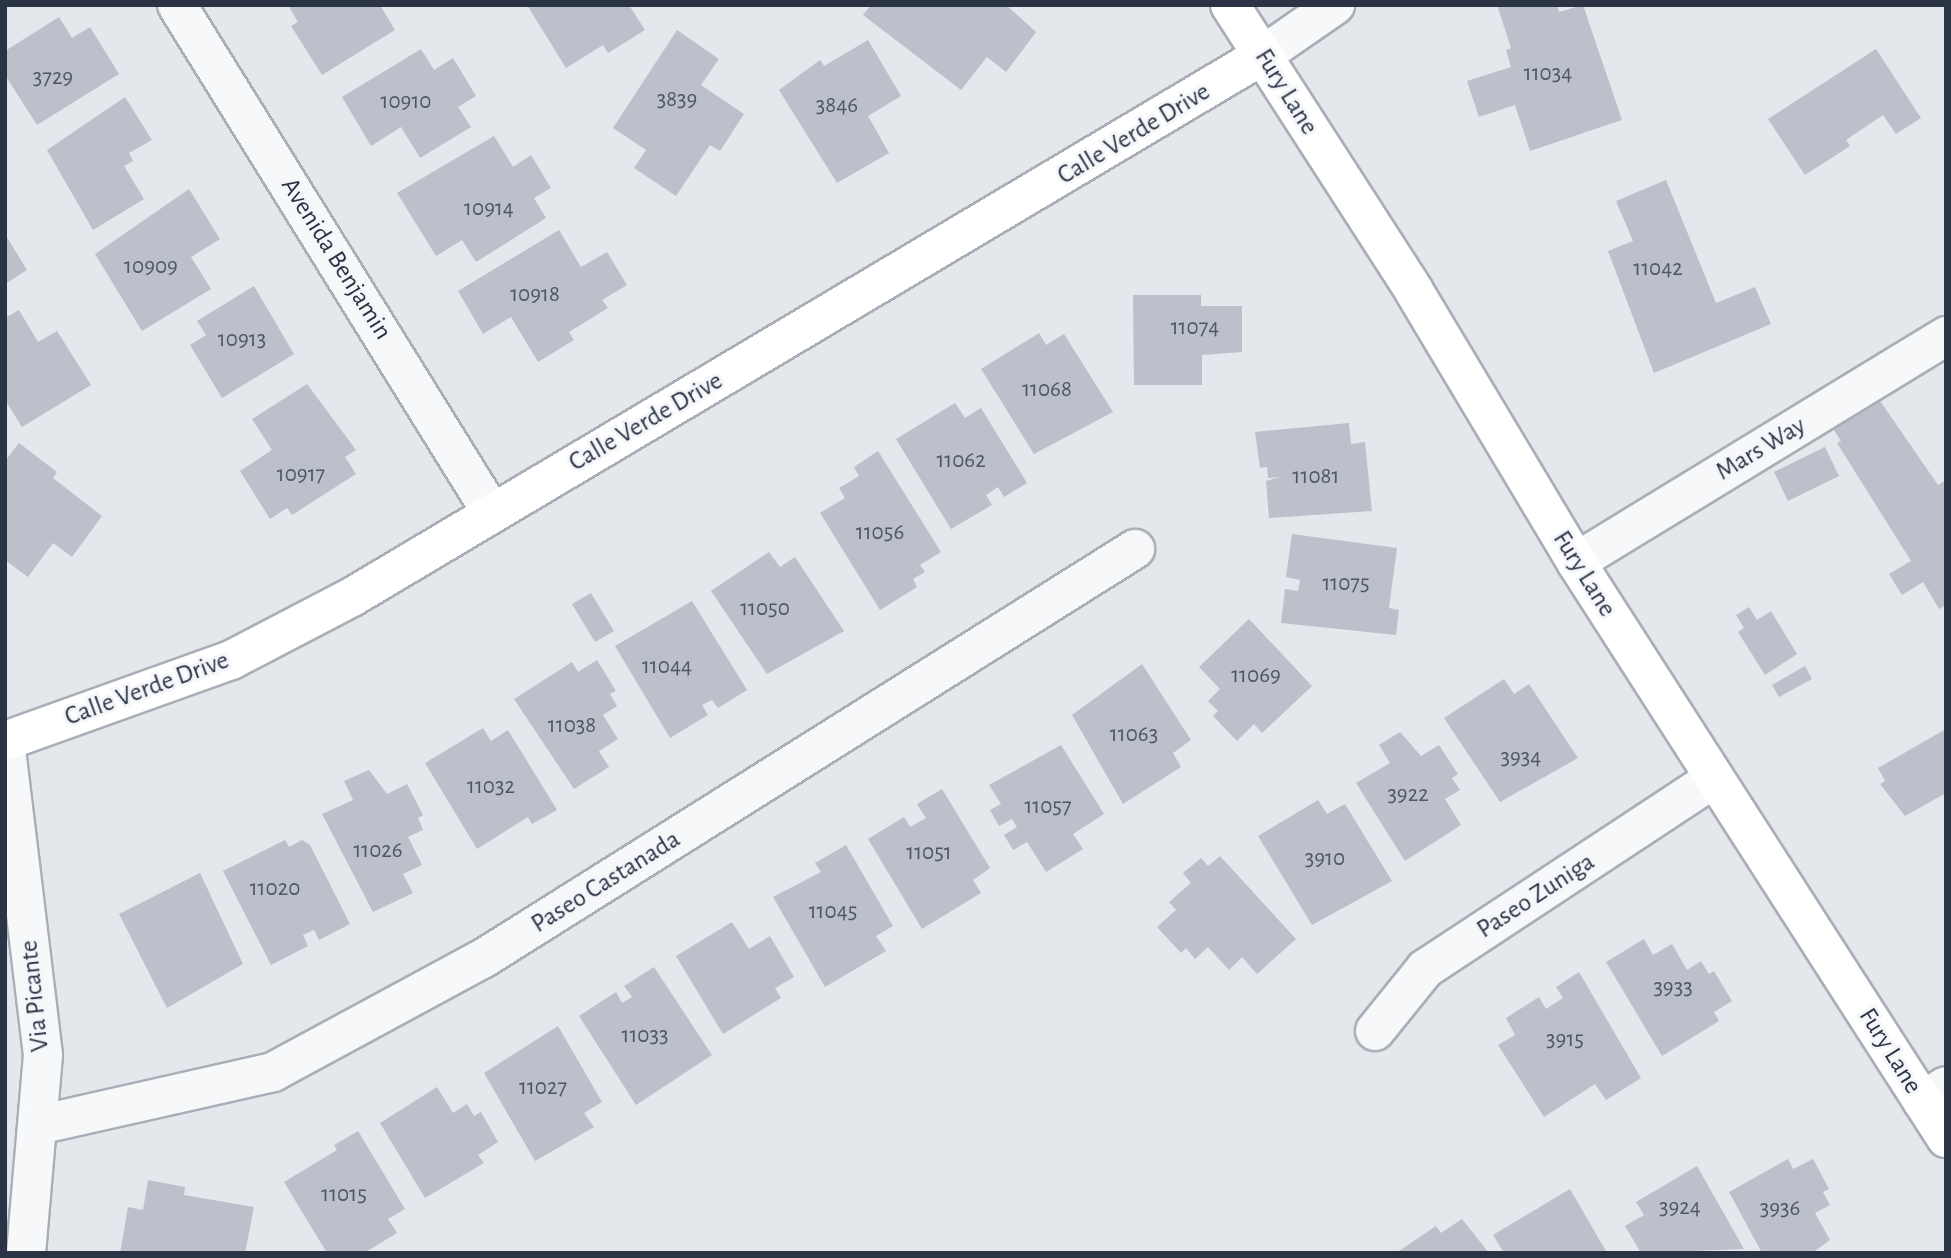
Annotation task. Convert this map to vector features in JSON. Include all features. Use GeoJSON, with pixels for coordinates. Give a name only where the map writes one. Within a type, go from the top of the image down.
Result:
{"type":"FeatureCollection","features":[{"type":"Feature","properties":{"kind":"main road","name":"Fury Lane"},"geometry":{"type":"LineString","coordinates":[[1230,5],[1414,290],[1576,562],[1713,779],[1934,1093],[1946,1138]]}},
{"type":"Feature","properties":{"kind":"main road","name":"Calle Verde Drive"},"geometry":{"type":"LineString","coordinates":[[5,741],[231,660],[492,513],[1263,55]]}},
{"type":"Feature","properties":{"kind":"street","name":"Avenida Benjamin"},"geometry":{"type":"LineString","coordinates":[[177,5],[492,513]]}},
{"type":"Feature","properties":{"kind":"street"},"geometry":{"type":"LineString","coordinates":[[1263,55],[1335,5]]}},
{"type":"Feature","properties":{"kind":"street","name":"Mars Way"},"geometry":{"type":"LineString","coordinates":[[1576,562],[1946,336]]}},
{"type":"Feature","properties":{"kind":"street","name":"Paseo Castanada"},"geometry":{"type":"LineString","coordinates":[[38,1125],[273,1072],[484,958],[1135,549]]}},
{"type":"Feature","properties":{"kind":"street","name":"Via Picante"},"geometry":{"type":"LineString","coordinates":[[5,741],[43,1055],[26,1253]]}},
{"type":"Feature","properties":{"kind":"street","name":"Paseo Zuniga"},"geometry":{"type":"LineString","coordinates":[[1375,1031],[1425,969],[1713,779]]}},
{"type":"Feature","properties":{"kind":"building"},"geometry":{"type":"Polygon","coordinates":[[[288,5],[380,5],[395,30],[322,75],[291,26],[298,22],[288,5]]]}},
{"type":"Feature","properties":{"kind":"building"},"geometry":{"type":"Polygon","coordinates":[[[527,5],[629,5],[645,30],[608,53],[603,45],[566,68],[527,5]]]}},
{"type":"Feature","properties":{"kind":"building"},"geometry":{"type":"Polygon","coordinates":[[[871,5],[1006,5],[1036,32],[1006,72],[987,57],[961,90],[863,15],[871,5]]]}},
{"type":"Feature","properties":{"kind":"building"},"geometry":{"type":"Polygon","coordinates":[[[1497,5],[1557,5],[1559,12],[1583,5],[1622,120],[1530,151],[1515,105],[1479,117],[1467,81],[1511,67],[1506,50],[1511,48],[1497,5]]]}},
{"type":"Feature","properties":{"kind":"building"},"geometry":{"type":"Polygon","coordinates":[[[59,17],[72,38],[90,27],[119,74],[37,125],[5,75],[5,51],[59,17]]]}},
{"type":"Feature","properties":{"kind":"building"},"geometry":{"type":"Polygon","coordinates":[[[677,30],[719,59],[701,85],[744,114],[720,151],[710,145],[676,196],[634,168],[646,150],[613,128],[677,30]]]}},
{"type":"Feature","properties":{"kind":"building"},"geometry":{"type":"Polygon","coordinates":[[[868,40],[901,96],[868,116],[889,153],[837,183],[779,90],[820,60],[824,66],[868,40]]]}},
{"type":"Feature","properties":{"kind":"building"},"geometry":{"type":"Polygon","coordinates":[[[421,49],[434,70],[453,58],[476,96],[458,107],[471,127],[420,158],[401,127],[371,146],[342,97],[421,49]]]}},
{"type":"Feature","properties":{"kind":"building"},"geometry":{"type":"Polygon","coordinates":[[[1876,49],[1921,118],[1896,134],[1883,115],[1846,140],[1850,146],[1805,175],[1768,119],[1876,49]]]}},
{"type":"Feature","properties":{"kind":"building"},"geometry":{"type":"Polygon","coordinates":[[[125,97],[152,140],[129,153],[133,161],[124,166],[144,199],[93,230],[47,150],[125,97]]]}},
{"type":"Feature","properties":{"kind":"building"},"geometry":{"type":"Polygon","coordinates":[[[494,136],[513,167],[531,155],[551,188],[534,198],[546,218],[476,262],[462,240],[436,256],[397,193],[494,136]]]}},
{"type":"Feature","properties":{"kind":"building"},"geometry":{"type":"Polygon","coordinates":[[[1666,180],[1716,303],[1755,287],[1771,324],[1654,373],[1608,251],[1633,241],[1616,201],[1666,180]]]}},
{"type":"Feature","properties":{"kind":"building"},"geometry":{"type":"Polygon","coordinates":[[[189,189],[220,239],[191,257],[211,289],[142,331],[95,254],[189,189]]]}},
{"type":"Feature","properties":{"kind":"building"},"geometry":{"type":"Polygon","coordinates":[[[559,230],[581,267],[607,252],[627,285],[602,300],[608,308],[569,332],[574,340],[538,362],[511,317],[483,334],[458,291],[559,230]]]}},
{"type":"Feature","properties":{"kind":"building"},"geometry":{"type":"Polygon","coordinates":[[[5,234],[27,270],[5,284],[5,234]]]}},
{"type":"Feature","properties":{"kind":"building"},"geometry":{"type":"Polygon","coordinates":[[[254,286],[294,354],[222,398],[190,345],[206,335],[197,321],[254,286]]]}},
{"type":"Feature","properties":{"kind":"building"},"geometry":{"type":"Polygon","coordinates":[[[1133,295],[1201,295],[1201,306],[1242,306],[1242,352],[1202,355],[1202,385],[1134,385],[1133,295]]]}},
{"type":"Feature","properties":{"kind":"building"},"geometry":{"type":"Polygon","coordinates":[[[19,310],[38,342],[57,331],[91,385],[22,427],[5,400],[5,318],[19,310]]]}},
{"type":"Feature","properties":{"kind":"building"},"geometry":{"type":"Polygon","coordinates":[[[1039,333],[1046,345],[1064,334],[1113,412],[1034,454],[981,369],[1039,333]]]}},
{"type":"Feature","properties":{"kind":"building"},"geometry":{"type":"Polygon","coordinates":[[[307,384],[356,450],[345,457],[356,474],[292,515],[287,508],[270,519],[240,471],[272,450],[252,419],[307,384]]]}},
{"type":"Feature","properties":{"kind":"building"},"geometry":{"type":"Polygon","coordinates":[[[1878,398],[1938,485],[1946,480],[1946,605],[1939,609],[1923,582],[1902,595],[1889,574],[1911,561],[1837,443],[1841,441],[1832,427],[1878,398]]]}},
{"type":"Feature","properties":{"kind":"building"},"geometry":{"type":"Polygon","coordinates":[[[955,403],[965,418],[981,408],[1027,483],[1004,497],[998,487],[986,495],[992,505],[951,529],[896,439],[955,403]]]}},
{"type":"Feature","properties":{"kind":"building"},"geometry":{"type":"Polygon","coordinates":[[[1349,423],[1351,444],[1365,442],[1372,511],[1269,518],[1266,481],[1280,477],[1268,478],[1267,467],[1260,468],[1255,432],[1349,423]]]}},
{"type":"Feature","properties":{"kind":"building"},"geometry":{"type":"Polygon","coordinates":[[[19,443],[57,472],[53,478],[102,516],[72,557],[53,543],[28,577],[5,560],[5,461],[19,443]]]}},
{"type":"Feature","properties":{"kind":"building"},"geometry":{"type":"Polygon","coordinates":[[[1825,447],[1839,476],[1788,501],[1774,472],[1825,447]]]}},
{"type":"Feature","properties":{"kind":"building"},"geometry":{"type":"Polygon","coordinates":[[[878,451],[941,552],[920,565],[925,572],[913,579],[917,587],[880,610],[820,513],[845,498],[839,488],[859,476],[854,467],[878,451]]]}},
{"type":"Feature","properties":{"kind":"building"},"geometry":{"type":"Polygon","coordinates":[[[1292,534],[1397,548],[1389,608],[1399,610],[1396,635],[1281,623],[1285,589],[1298,591],[1300,580],[1286,577],[1292,534]]]}},
{"type":"Feature","properties":{"kind":"building"},"geometry":{"type":"Polygon","coordinates":[[[769,552],[780,567],[795,557],[844,631],[767,674],[711,591],[769,552]]]}},
{"type":"Feature","properties":{"kind":"building"},"geometry":{"type":"Polygon","coordinates":[[[591,593],[614,631],[595,642],[572,604],[591,593]]]}},
{"type":"Feature","properties":{"kind":"building"},"geometry":{"type":"Polygon","coordinates":[[[692,601],[747,690],[718,708],[712,700],[702,705],[708,715],[670,738],[615,646],[692,601]]]}},
{"type":"Feature","properties":{"kind":"building"},"geometry":{"type":"Polygon","coordinates":[[[1749,607],[1757,620],[1771,611],[1797,654],[1765,675],[1738,632],[1744,628],[1736,615],[1749,607]]]}},
{"type":"Feature","properties":{"kind":"building"},"geometry":{"type":"Polygon","coordinates":[[[1249,619],[1312,686],[1262,733],[1254,724],[1237,741],[1213,716],[1218,711],[1208,701],[1220,689],[1199,667],[1249,619]]]}},
{"type":"Feature","properties":{"kind":"building"},"geometry":{"type":"Polygon","coordinates":[[[597,660],[616,691],[610,694],[617,706],[603,715],[618,739],[599,751],[609,767],[574,789],[514,699],[572,662],[578,672],[597,660]]]}},
{"type":"Feature","properties":{"kind":"building"},"geometry":{"type":"Polygon","coordinates":[[[1142,664],[1191,740],[1173,753],[1181,767],[1123,804],[1072,715],[1142,664]]]}},
{"type":"Feature","properties":{"kind":"building"},"geometry":{"type":"Polygon","coordinates":[[[1805,666],[1812,679],[1779,697],[1772,685],[1805,666]]]}},
{"type":"Feature","properties":{"kind":"building"},"geometry":{"type":"Polygon","coordinates":[[[1504,679],[1514,694],[1529,684],[1578,758],[1500,802],[1444,718],[1504,679]]]}},
{"type":"Feature","properties":{"kind":"building"},"geometry":{"type":"Polygon","coordinates":[[[483,728],[491,741],[508,730],[557,810],[532,824],[528,817],[477,849],[425,763],[483,728]]]}},
{"type":"Feature","properties":{"kind":"building"},"geometry":{"type":"Polygon","coordinates":[[[1946,729],[1946,793],[1905,816],[1880,784],[1885,781],[1878,768],[1946,729]]]}},
{"type":"Feature","properties":{"kind":"building"},"geometry":{"type":"Polygon","coordinates":[[[1400,732],[1421,756],[1439,745],[1458,774],[1452,778],[1460,790],[1445,799],[1461,825],[1405,861],[1356,783],[1390,763],[1379,745],[1400,732]]]}},
{"type":"Feature","properties":{"kind":"building"},"geometry":{"type":"Polygon","coordinates":[[[1061,745],[1104,814],[1073,834],[1083,849],[1046,872],[1027,842],[1013,850],[1004,835],[1017,827],[1012,819],[999,826],[990,810],[1001,804],[989,785],[1061,745]]]}},
{"type":"Feature","properties":{"kind":"building"},"geometry":{"type":"Polygon","coordinates":[[[369,770],[387,794],[407,784],[423,815],[418,818],[423,830],[408,837],[422,865],[403,874],[413,893],[373,912],[322,814],[353,800],[344,781],[369,770]]]}},
{"type":"Feature","properties":{"kind":"building"},"geometry":{"type":"Polygon","coordinates":[[[942,789],[990,868],[973,880],[981,893],[922,929],[868,839],[904,817],[910,827],[926,818],[917,804],[942,789]]]}},
{"type":"Feature","properties":{"kind":"building"},"geometry":{"type":"Polygon","coordinates":[[[1318,800],[1327,814],[1345,804],[1392,881],[1312,925],[1258,836],[1318,800]]]}},
{"type":"Feature","properties":{"kind":"building"},"geometry":{"type":"Polygon","coordinates":[[[285,840],[289,847],[302,840],[310,845],[350,924],[319,940],[314,930],[303,935],[308,946],[271,965],[223,871],[285,840]]]}},
{"type":"Feature","properties":{"kind":"building"},"geometry":{"type":"Polygon","coordinates":[[[846,845],[893,926],[876,936],[886,951],[825,987],[773,897],[821,872],[815,863],[846,845]]]}},
{"type":"Feature","properties":{"kind":"building"},"geometry":{"type":"Polygon","coordinates":[[[1220,856],[1296,939],[1257,974],[1242,957],[1229,970],[1208,947],[1195,959],[1186,948],[1181,953],[1157,927],[1176,910],[1169,902],[1191,883],[1183,873],[1201,858],[1208,866],[1220,856]]]}},
{"type":"Feature","properties":{"kind":"building"},"geometry":{"type":"Polygon","coordinates":[[[200,873],[243,964],[167,1008],[119,914],[200,873]]]}},
{"type":"Feature","properties":{"kind":"building"},"geometry":{"type":"Polygon","coordinates":[[[732,922],[749,949],[770,936],[794,977],[775,988],[781,998],[723,1034],[676,956],[732,922]]]}},
{"type":"Feature","properties":{"kind":"building"},"geometry":{"type":"Polygon","coordinates":[[[1644,939],[1653,955],[1672,944],[1687,970],[1701,961],[1709,974],[1714,971],[1732,1001],[1714,1012],[1719,1021],[1662,1056],[1606,962],[1644,939]]]}},
{"type":"Feature","properties":{"kind":"building"},"geometry":{"type":"Polygon","coordinates":[[[654,967],[712,1055],[636,1105],[579,1016],[616,992],[622,1003],[632,997],[624,986],[654,967]]]}},
{"type":"Feature","properties":{"kind":"building"},"geometry":{"type":"Polygon","coordinates":[[[1579,972],[1641,1078],[1606,1100],[1595,1084],[1544,1117],[1498,1045],[1515,1035],[1506,1018],[1539,997],[1546,1009],[1563,998],[1556,987],[1579,972]]]}},
{"type":"Feature","properties":{"kind":"building"},"geometry":{"type":"Polygon","coordinates":[[[558,1026],[602,1102],[584,1113],[594,1127],[535,1161],[484,1073],[558,1026]]]}},
{"type":"Feature","properties":{"kind":"building"},"geometry":{"type":"Polygon","coordinates":[[[437,1087],[453,1113],[467,1104],[474,1116],[481,1112],[498,1142],[478,1155],[484,1163],[425,1198],[380,1123],[437,1087]]]}},
{"type":"Feature","properties":{"kind":"building"},"geometry":{"type":"Polygon","coordinates":[[[358,1131],[405,1209],[388,1219],[397,1233],[364,1253],[327,1253],[284,1182],[337,1150],[334,1145],[358,1131]]]}},
{"type":"Feature","properties":{"kind":"building"},"geometry":{"type":"Polygon","coordinates":[[[1788,1159],[1793,1169],[1813,1159],[1829,1189],[1823,1192],[1830,1205],[1815,1213],[1830,1240],[1812,1253],[1762,1253],[1729,1192],[1788,1159]]]}},
{"type":"Feature","properties":{"kind":"building"},"geometry":{"type":"Polygon","coordinates":[[[1697,1166],[1744,1249],[1641,1253],[1625,1226],[1644,1215],[1636,1202],[1697,1166]]]}},
{"type":"Feature","properties":{"kind":"building"},"geometry":{"type":"Polygon","coordinates":[[[148,1180],[185,1187],[184,1195],[254,1207],[245,1253],[120,1253],[128,1207],[143,1210],[148,1180]]]}},
{"type":"Feature","properties":{"kind":"building"},"geometry":{"type":"Polygon","coordinates":[[[1570,1189],[1607,1253],[1504,1253],[1493,1235],[1570,1189]]]}},
{"type":"Feature","properties":{"kind":"building"},"geometry":{"type":"Polygon","coordinates":[[[1462,1219],[1489,1253],[1396,1253],[1436,1226],[1441,1233],[1462,1219]]]}}]}
